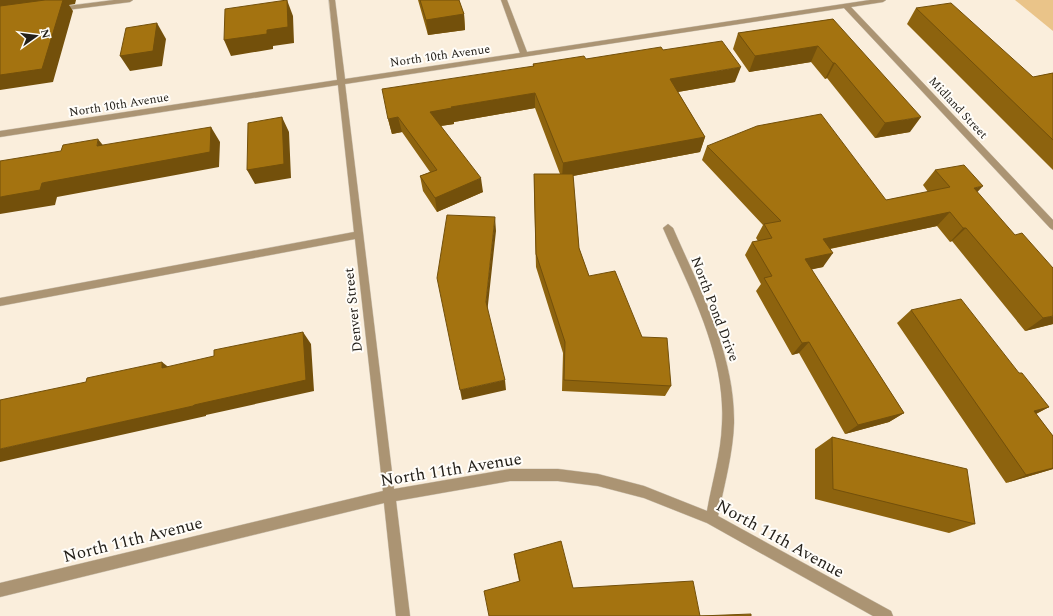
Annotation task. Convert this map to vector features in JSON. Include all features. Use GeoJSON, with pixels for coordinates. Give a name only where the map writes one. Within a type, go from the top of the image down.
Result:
{"type":"FeatureCollection","features":[{"type":"Feature","properties":{"kind":"street"},"geometry":{"type":"LineString","coordinates":[[54,10],[130,0]]}},
{"type":"Feature","properties":{"kind":"street","name":"Denver Street"},"geometry":{"type":"LineString","coordinates":[[332,0],[403,616]]}},
{"type":"Feature","properties":{"kind":"street"},"geometry":{"type":"LineString","coordinates":[[504,0],[525,55]]}},
{"type":"Feature","properties":{"kind":"street","name":"North 10th Avenue"},"geometry":{"type":"LineString","coordinates":[[0,134],[883,0]]}},
{"type":"Feature","properties":{"kind":"street","name":"Midland Street"},"geometry":{"type":"LineString","coordinates":[[846,6],[1053,226]]}},
{"type":"Feature","properties":{"kind":"street","name":"North Pond Drive"},"geometry":{"type":"LineString","coordinates":[[668,228],[702,307],[723,370],[727,397],[728,423],[724,457],[710,519]]}},
{"type":"Feature","properties":{"kind":"street"},"geometry":{"type":"LineString","coordinates":[[0,302],[359,235]]}},
{"type":"Feature","properties":{"kind":"street","name":"North 11th Avenue"},"geometry":{"type":"LineString","coordinates":[[0,590],[388,496],[510,475],[558,475],[598,480],[644,492],[710,519],[886,616]]}},
{"type":"Feature","properties":{"kind":"shaded area"},"geometry":{"type":"Polygon","coordinates":[[[1015,0],[1053,0],[1053,31],[1015,0]]]}},
{"type":"Feature","properties":{"kind":"building"},"geometry":{"type":"Polygon","coordinates":[[[45,0],[63,0],[42,69],[0,75],[0,6],[45,0]]]}},
{"type":"Feature","properties":{"kind":"building"},"geometry":{"type":"Polygon","coordinates":[[[287,0],[288,27],[267,30],[267,34],[224,40],[225,9],[287,0]]]}},
{"type":"Feature","properties":{"kind":"building"},"geometry":{"type":"Polygon","coordinates":[[[420,0],[459,0],[464,14],[426,20],[420,0]]]}},
{"type":"Feature","properties":{"kind":"building"},"geometry":{"type":"Polygon","coordinates":[[[951,3],[1033,77],[1053,73],[1053,140],[916,8],[951,3]]]}},
{"type":"Feature","properties":{"kind":"building"},"geometry":{"type":"Polygon","coordinates":[[[833,19],[921,117],[885,123],[835,63],[833,63],[818,46],[755,56],[738,33],[833,19]]]}},
{"type":"Feature","properties":{"kind":"building"},"geometry":{"type":"Polygon","coordinates":[[[157,23],[153,51],[120,56],[126,28],[157,23]]]}},
{"type":"Feature","properties":{"kind":"building"},"geometry":{"type":"Polygon","coordinates":[[[722,41],[741,67],[670,79],[705,137],[563,163],[535,93],[430,112],[481,178],[435,198],[420,176],[437,170],[398,117],[388,119],[382,89],[534,66],[533,64],[584,56],[586,59],[661,47],[663,50],[722,41]]]}},
{"type":"Feature","properties":{"kind":"building"},"geometry":{"type":"Polygon","coordinates":[[[821,114],[886,200],[950,187],[935,170],[964,165],[983,186],[974,188],[1015,235],[1022,233],[1053,268],[1053,316],[1043,318],[966,228],[963,228],[950,212],[823,239],[833,253],[805,259],[904,413],[858,425],[809,342],[802,343],[764,278],[772,276],[752,242],[772,238],[764,224],[781,221],[707,146],[757,126],[821,114]]]}},
{"type":"Feature","properties":{"kind":"building"},"geometry":{"type":"Polygon","coordinates":[[[282,117],[284,164],[247,170],[248,123],[282,117]]]}},
{"type":"Feature","properties":{"kind":"building"},"geometry":{"type":"Polygon","coordinates":[[[211,127],[210,152],[42,183],[40,190],[0,197],[0,161],[61,151],[63,145],[98,139],[97,146],[211,127]]]}},
{"type":"Feature","properties":{"kind":"building"},"geometry":{"type":"Polygon","coordinates":[[[534,174],[573,174],[579,248],[589,276],[615,271],[642,337],[667,338],[671,386],[564,380],[565,342],[536,254],[534,174]]]}},
{"type":"Feature","properties":{"kind":"building"},"geometry":{"type":"Polygon","coordinates":[[[447,215],[495,217],[486,302],[505,380],[460,390],[437,278],[447,215]]]}},
{"type":"Feature","properties":{"kind":"building"},"geometry":{"type":"Polygon","coordinates":[[[961,299],[1019,373],[1022,373],[1049,407],[1034,411],[1053,436],[1053,468],[1026,475],[911,310],[961,299]]]}},
{"type":"Feature","properties":{"kind":"building"},"geometry":{"type":"Polygon","coordinates":[[[303,332],[306,380],[0,449],[0,400],[86,382],[87,378],[162,362],[162,368],[214,356],[214,350],[303,332]]]}},
{"type":"Feature","properties":{"kind":"building"},"geometry":{"type":"Polygon","coordinates":[[[832,437],[967,469],[975,524],[833,489],[832,437]]]}},
{"type":"Feature","properties":{"kind":"building"},"geometry":{"type":"Polygon","coordinates":[[[561,541],[573,588],[693,581],[700,616],[489,616],[484,591],[520,581],[514,554],[561,541]]]}},
{"type":"Feature","properties":{"kind":"building"},"geometry":{"type":"Polygon","coordinates":[[[751,614],[751,616],[700,616],[751,614]]]}}]}
